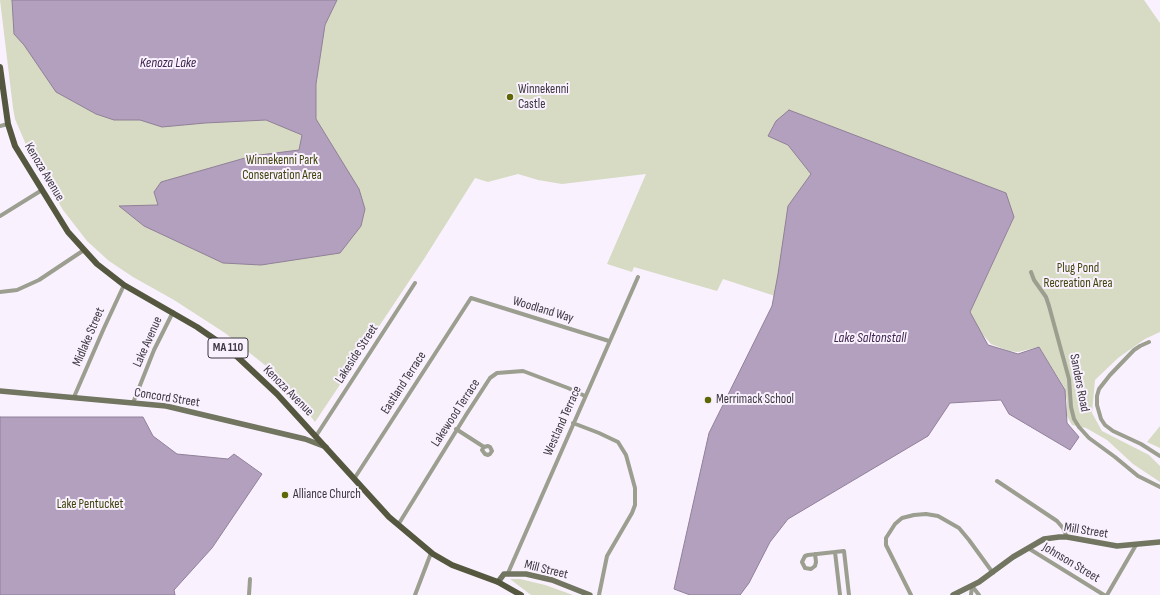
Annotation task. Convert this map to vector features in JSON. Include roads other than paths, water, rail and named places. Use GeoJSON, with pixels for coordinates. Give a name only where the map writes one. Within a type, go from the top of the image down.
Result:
{"type":"FeatureCollection","features":[{"type":"Feature","properties":{"kind":"main road","name":"Kenoza Avenue"},"geometry":{"type":"LineString","coordinates":[[0,67],[2,93],[8,124],[15,146],[68,232],[97,264],[124,284],[197,326],[229,349],[277,394],[398,525],[431,553],[448,563],[498,582],[521,595]]}},
{"type":"Feature","properties":{"kind":"main road","name":"Concord Street"},"geometry":{"type":"LineString","coordinates":[[0,391],[166,406],[305,439],[326,447]]}},
{"type":"Feature","properties":{"kind":"main road","name":"Mill Street"},"geometry":{"type":"LineString","coordinates":[[952,595],[972,586],[993,573],[1013,557],[1044,539],[1067,537],[1110,546],[1160,542]]}},
{"type":"Feature","properties":{"kind":"main road","name":"Mill Street"},"geometry":{"type":"LineString","coordinates":[[498,582],[503,574],[508,573],[539,576],[590,595]]}},
{"type":"Feature","properties":{"kind":"street"},"geometry":{"type":"LineString","coordinates":[[0,126],[8,124]]}},
{"type":"Feature","properties":{"kind":"street"},"geometry":{"type":"LineString","coordinates":[[0,216],[42,190]]}},
{"type":"Feature","properties":{"kind":"street"},"geometry":{"type":"LineString","coordinates":[[0,292],[16,290],[39,280],[84,250]]}},
{"type":"Feature","properties":{"kind":"street","name":"Sanders Road"},"geometry":{"type":"LineString","coordinates":[[1031,272],[1034,280],[1046,297],[1050,306],[1069,379],[1071,407],[1074,419],[1079,427],[1090,438],[1138,476],[1160,487]]}},
{"type":"Feature","properties":{"kind":"street","name":"Westland Terrace"},"geometry":{"type":"LineString","coordinates":[[508,573],[638,277]]}},
{"type":"Feature","properties":{"kind":"street","name":"Lakeside Street"},"geometry":{"type":"LineString","coordinates":[[316,436],[415,283]]}},
{"type":"Feature","properties":{"kind":"street","name":"Midlake Street"},"geometry":{"type":"LineString","coordinates":[[74,397],[124,284]]}},
{"type":"Feature","properties":{"kind":"street","name":"Woodland Way"},"geometry":{"type":"LineString","coordinates":[[471,298],[609,341]]}},
{"type":"Feature","properties":{"kind":"street","name":"Eastland Terrace"},"geometry":{"type":"LineString","coordinates":[[354,479],[471,298]]}},
{"type":"Feature","properties":{"kind":"street","name":"Lake Avenue"},"geometry":{"type":"LineString","coordinates":[[133,403],[154,350],[173,312]]}},
{"type":"Feature","properties":{"kind":"street"},"geometry":{"type":"LineString","coordinates":[[1150,342],[1134,350],[1110,375],[1099,389],[1097,405],[1101,419],[1105,425],[1113,431],[1140,444],[1160,456]]}},
{"type":"Feature","properties":{"kind":"street","name":"Lakewood Terrace"},"geometry":{"type":"LineString","coordinates":[[398,525],[456,429],[490,378],[496,373],[523,371],[561,385],[585,396]]}},
{"type":"Feature","properties":{"kind":"street"},"geometry":{"type":"LineString","coordinates":[[573,423],[618,442],[626,455],[635,488],[635,505],[607,556],[599,595]]}},
{"type":"Feature","properties":{"kind":"street"},"geometry":{"type":"LineString","coordinates":[[456,429],[484,447]]}},
{"type":"Feature","properties":{"kind":"street"},"geometry":{"type":"LineString","coordinates":[[997,481],[1057,522],[1063,528],[1067,537]]}},
{"type":"Feature","properties":{"kind":"street"},"geometry":{"type":"LineString","coordinates":[[911,595],[886,546],[886,538],[895,524],[902,518],[926,514],[947,521],[958,528],[969,540],[993,573]]}},
{"type":"Feature","properties":{"kind":"street"},"geometry":{"type":"LineString","coordinates":[[1106,595],[1136,545]]}},
{"type":"Feature","properties":{"kind":"street","name":"Johnson Street"},"geometry":{"type":"LineString","coordinates":[[1028,548],[1106,595]]}},
{"type":"Feature","properties":{"kind":"street"},"geometry":{"type":"LineString","coordinates":[[815,554],[844,551],[849,595]]}},
{"type":"Feature","properties":{"kind":"street"},"geometry":{"type":"LineString","coordinates":[[835,552],[840,595]]}},
{"type":"Feature","properties":{"kind":"street"},"geometry":{"type":"LineString","coordinates":[[415,595],[431,553]]}},
{"type":"Feature","properties":{"kind":"street"},"geometry":{"type":"LineString","coordinates":[[249,595],[250,579]]}},
{"type":"Feature","properties":{"kind":"street"},"geometry":{"type":"LineString","coordinates":[[971,595],[972,586]]}},
{"type":"Feature","properties":{"kind":"street"},"geometry":{"type":"LineString","coordinates":[[972,586],[978,595]]}},
{"type":"Feature","properties":{"kind":"water","name":"Kenoza Lake"},"geometry":{"type":"Polygon","coordinates":[[[12,0],[337,0],[325,25],[316,84],[316,119],[359,189],[365,209],[361,226],[340,253],[261,265],[223,263],[144,226],[119,206],[158,205],[154,192],[161,182],[252,156],[299,150],[302,135],[266,120],[162,127],[140,120],[114,120],[96,114],[56,92],[24,45],[14,34],[12,0]]]}},
{"type":"Feature","properties":{"kind":"water","name":"Lake Saltonstall"},"geometry":{"type":"Polygon","coordinates":[[[789,110],[1006,193],[1014,217],[970,312],[988,345],[1018,354],[1039,347],[1065,390],[1067,423],[1079,437],[1070,450],[1009,414],[1001,400],[950,403],[928,436],[788,519],[770,542],[749,583],[740,595],[690,595],[674,589],[709,433],[772,306],[788,206],[811,174],[788,145],[768,136],[776,121],[789,110]]]}},
{"type":"Feature","properties":{"kind":"water","name":"Lake Pentucket"},"geometry":{"type":"Polygon","coordinates":[[[0,417],[143,417],[153,436],[177,454],[228,459],[234,454],[262,474],[212,548],[174,590],[175,595],[0,595],[0,417]]]}},
{"type":"Feature","properties":{"kind":"place","name":"Winnekenni Castle"},"geometry":{"type":"Point","coordinates":[510,97]}},
{"type":"Feature","properties":{"kind":"place","name":"Merrimack School"},"geometry":{"type":"Point","coordinates":[708,400]}},
{"type":"Feature","properties":{"kind":"place","name":"Alliance Church"},"geometry":{"type":"Point","coordinates":[285,495]}},
{"type":"Feature","properties":{"kind":"park label","name":"Winnekenni Park Conservation Area"},"geometry":{"type":"Point","coordinates":[282,168]}},
{"type":"Feature","properties":{"kind":"park label","name":"Plug Pond Recreation Area"},"geometry":{"type":"Point","coordinates":[1078,276]}}]}
